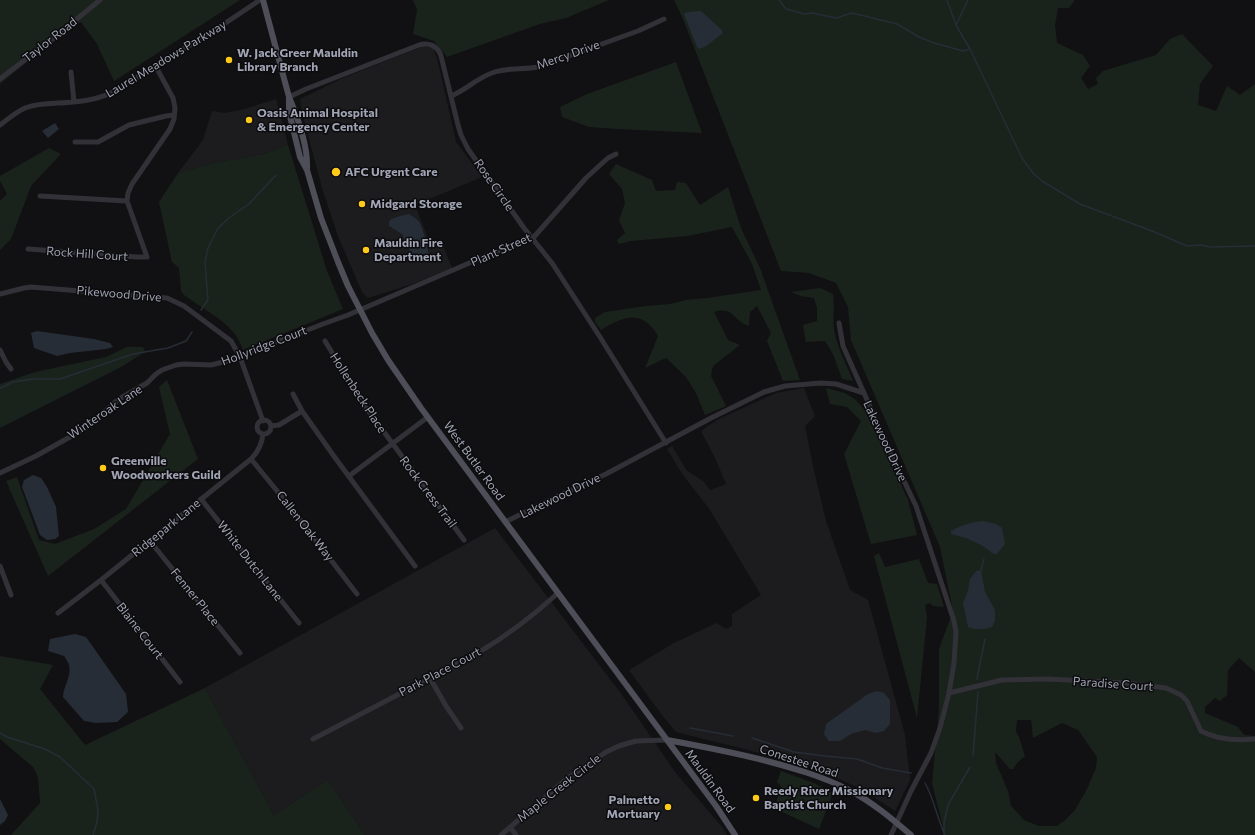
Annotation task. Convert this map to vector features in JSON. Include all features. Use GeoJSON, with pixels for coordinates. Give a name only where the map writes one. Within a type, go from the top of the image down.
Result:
{"type":"FeatureCollection","features":[{"type":"Feature","properties":{"kind":"main road","name":"West Butler Road"},"geometry":{"type":"LineString","coordinates":[[263,0],[289,97],[289,112],[300,157],[307,170],[329,240],[346,280],[372,333],[388,360],[428,417],[668,740]]}},
{"type":"Feature","properties":{"kind":"main road","name":"Conestee Road"},"geometry":{"type":"LineString","coordinates":[[668,740],[740,754],[817,776],[837,784],[879,808],[911,835]]}},
{"type":"Feature","properties":{"kind":"main road","name":"Mauldin Road"},"geometry":{"type":"LineString","coordinates":[[668,740],[735,835]]}},
{"type":"Feature","properties":{"kind":"street","name":"Taylor Road"},"geometry":{"type":"LineString","coordinates":[[0,79],[100,0]]}},
{"type":"Feature","properties":{"kind":"street","name":"Laurel Meadows Parkway"},"geometry":{"type":"LineString","coordinates":[[0,125],[18,111],[31,106],[74,102],[94,99],[107,95],[221,26],[260,0]]}},
{"type":"Feature","properties":{"kind":"street","name":"Mercy Drive"},"geometry":{"type":"LineString","coordinates":[[451,96],[491,73],[502,70],[538,67],[638,31],[664,19]]}},
{"type":"Feature","properties":{"kind":"street","name":"Rose Circle"},"geometry":{"type":"LineString","coordinates":[[289,97],[423,44],[434,46],[440,53],[464,143],[515,215],[552,263],[666,443]]}},
{"type":"Feature","properties":{"kind":"street"},"geometry":{"type":"LineString","coordinates":[[40,196],[127,201],[129,188],[170,129],[174,115],[175,108],[173,98],[155,65]]}},
{"type":"Feature","properties":{"kind":"street"},"geometry":{"type":"LineString","coordinates":[[70,72],[74,102]]}},
{"type":"Feature","properties":{"kind":"street"},"geometry":{"type":"LineString","coordinates":[[76,142],[98,142],[129,125],[174,115]]}},
{"type":"Feature","properties":{"kind":"street","name":"Plant Street"},"geometry":{"type":"LineString","coordinates":[[361,310],[488,255],[532,238],[549,221],[586,178],[604,162],[616,154]]}},
{"type":"Feature","properties":{"kind":"street","name":"Rock Hill Court"},"geometry":{"type":"LineString","coordinates":[[28,249],[130,257],[147,256],[127,201]]}},
{"type":"Feature","properties":{"kind":"street","name":"Pikewood Drive"},"geometry":{"type":"LineString","coordinates":[[0,294],[31,287],[167,298],[184,306],[231,341],[240,357]]}},
{"type":"Feature","properties":{"kind":"street","name":"Hollyridge Court"},"geometry":{"type":"LineString","coordinates":[[147,383],[156,374],[169,367],[184,364],[211,365],[240,357],[275,342],[361,310]]}},
{"type":"Feature","properties":{"kind":"street"},"geometry":{"type":"LineString","coordinates":[[839,323],[843,346],[864,393]]}},
{"type":"Feature","properties":{"kind":"street","name":"Hollenbeck Place"},"geometry":{"type":"LineString","coordinates":[[325,341],[364,405],[392,444]]}},
{"type":"Feature","properties":{"kind":"street"},"geometry":{"type":"LineString","coordinates":[[0,350],[11,368]]}},
{"type":"Feature","properties":{"kind":"street"},"geometry":{"type":"LineString","coordinates":[[240,357],[263,421]]}},
{"type":"Feature","properties":{"kind":"street","name":"Winteroak Lane"},"geometry":{"type":"LineString","coordinates":[[0,473],[36,456],[86,428],[119,399],[147,383]]}},
{"type":"Feature","properties":{"kind":"street","name":"Lakewood Drive"},"geometry":{"type":"LineString","coordinates":[[506,522],[606,474],[764,392],[797,384],[822,383],[836,384],[864,393],[916,506],[954,621],[956,632],[956,643],[949,693],[940,728],[931,753],[911,791],[891,835]]}},
{"type":"Feature","properties":{"kind":"street"},"geometry":{"type":"LineString","coordinates":[[292,394],[302,411],[415,566]]}},
{"type":"Feature","properties":{"kind":"street"},"geometry":{"type":"LineString","coordinates":[[271,426],[279,425],[302,411]]}},
{"type":"Feature","properties":{"kind":"street"},"geometry":{"type":"LineString","coordinates":[[349,476],[428,417]]}},
{"type":"Feature","properties":{"kind":"street"},"geometry":{"type":"LineString","coordinates":[[263,421],[268,421],[271,426],[269,433],[264,434],[260,432],[258,424],[263,421]]}},
{"type":"Feature","properties":{"kind":"street","name":"Ridgepark Lane"},"geometry":{"type":"LineString","coordinates":[[58,613],[251,460],[262,442],[264,434]]}},
{"type":"Feature","properties":{"kind":"street","name":"Rock Cress Trail"},"geometry":{"type":"LineString","coordinates":[[392,444],[464,540]]}},
{"type":"Feature","properties":{"kind":"street","name":"Callen Oak Way"},"geometry":{"type":"LineString","coordinates":[[251,460],[295,513],[357,594]]}},
{"type":"Feature","properties":{"kind":"street","name":"White Dutch Lane"},"geometry":{"type":"LineString","coordinates":[[201,499],[298,623]]}},
{"type":"Feature","properties":{"kind":"street","name":"Fenner Place"},"geometry":{"type":"LineString","coordinates":[[150,541],[240,653]]}},
{"type":"Feature","properties":{"kind":"street"},"geometry":{"type":"LineString","coordinates":[[0,566],[11,595]]}},
{"type":"Feature","properties":{"kind":"street","name":"Blaine Court"},"geometry":{"type":"LineString","coordinates":[[101,580],[180,682]]}},
{"type":"Feature","properties":{"kind":"street","name":"Park Place Court"},"geometry":{"type":"LineString","coordinates":[[313,739],[476,654],[496,642],[558,593]]}},
{"type":"Feature","properties":{"kind":"street"},"geometry":{"type":"LineString","coordinates":[[430,678],[461,728]]}},
{"type":"Feature","properties":{"kind":"street","name":"Paradise Court"},"geometry":{"type":"LineString","coordinates":[[949,693],[1002,680],[1047,679],[1127,683],[1166,688],[1180,695],[1187,702],[1198,726],[1201,731],[1206,734],[1225,739],[1255,739]]}},
{"type":"Feature","properties":{"kind":"street","name":"Maple Creek Circle"},"geometry":{"type":"LineString","coordinates":[[501,835],[569,777],[606,752],[636,741],[668,740]]}},
{"type":"Feature","properties":{"kind":"street"},"geometry":{"type":"LineString","coordinates":[[510,828],[516,835]]}},
{"type":"Feature","properties":{"kind":"shaded area"},"geometry":{"type":"Polygon","coordinates":[[[0,0],[240,0],[114,81],[97,44],[81,22],[30,59],[0,84],[0,0]]]}},
{"type":"Feature","properties":{"kind":"shaded area"},"geometry":{"type":"Polygon","coordinates":[[[413,0],[609,0],[566,18],[540,24],[447,57],[434,41],[413,34],[417,10],[413,0]]]}},
{"type":"Feature","properties":{"kind":"shaded area"},"geometry":{"type":"Polygon","coordinates":[[[674,0],[1075,0],[1069,8],[1058,8],[1055,25],[1057,43],[1083,55],[1090,66],[1081,78],[1088,89],[1098,84],[1096,78],[1103,71],[1156,55],[1170,39],[1182,34],[1213,66],[1200,84],[1198,105],[1216,111],[1227,86],[1240,95],[1255,84],[1255,672],[1239,658],[1228,670],[1227,695],[1220,701],[1215,698],[1205,707],[1205,713],[1238,727],[1244,735],[1255,736],[1255,835],[945,835],[932,783],[939,709],[939,649],[953,611],[940,547],[851,340],[848,307],[836,283],[809,273],[781,271],[683,19],[674,0]],[[1017,720],[1016,731],[1025,756],[1013,769],[1010,769],[995,752],[996,763],[1008,791],[1011,806],[1024,820],[1039,826],[1057,826],[1075,810],[1087,789],[1096,768],[1097,757],[1078,730],[1062,723],[1033,738],[1031,720],[1017,720]]]}},
{"type":"Feature","properties":{"kind":"shaded area"},"geometry":{"type":"Polygon","coordinates":[[[701,11],[722,30],[723,33],[706,46],[699,49],[684,14],[688,12],[701,11]]]}},
{"type":"Feature","properties":{"kind":"shaded area"},"geometry":{"type":"Polygon","coordinates":[[[424,46],[433,48],[437,58],[456,142],[482,177],[415,205],[431,246],[442,243],[452,268],[412,284],[368,298],[362,292],[338,236],[322,188],[300,99],[341,79],[424,46]]]}},
{"type":"Feature","properties":{"kind":"shaded area"},"geometry":{"type":"Polygon","coordinates":[[[676,62],[702,133],[589,127],[562,117],[560,107],[587,94],[676,62]]]}},
{"type":"Feature","properties":{"kind":"shaded area"},"geometry":{"type":"Polygon","coordinates":[[[276,99],[288,145],[263,154],[213,163],[178,173],[203,140],[212,111],[225,113],[245,109],[276,99]]]}},
{"type":"Feature","properties":{"kind":"shaded area"},"geometry":{"type":"Polygon","coordinates":[[[55,123],[59,129],[48,138],[42,131],[55,123]]]}},
{"type":"Feature","properties":{"kind":"shaded area"},"geometry":{"type":"Polygon","coordinates":[[[288,145],[327,271],[343,309],[243,350],[237,337],[229,328],[184,295],[181,291],[179,268],[172,262],[159,202],[178,173],[213,163],[263,154],[288,145]]]}},
{"type":"Feature","properties":{"kind":"shaded area"},"geometry":{"type":"Polygon","coordinates":[[[49,148],[61,154],[31,186],[11,239],[0,250],[0,201],[7,194],[0,181],[0,176],[49,148]]]}},
{"type":"Feature","properties":{"kind":"shaded area"},"geometry":{"type":"Polygon","coordinates":[[[616,164],[652,180],[656,191],[675,190],[677,182],[686,183],[700,205],[728,187],[741,228],[760,268],[800,380],[783,381],[767,341],[771,333],[757,306],[750,312],[749,326],[744,324],[730,312],[714,312],[728,340],[740,345],[713,366],[711,376],[726,406],[705,415],[696,393],[686,377],[666,358],[645,368],[658,336],[652,327],[646,322],[632,318],[625,319],[617,321],[601,330],[595,322],[595,318],[605,312],[761,290],[752,264],[732,227],[688,236],[631,241],[619,244],[617,240],[625,233],[619,220],[625,203],[622,189],[609,174],[616,164]]]}},
{"type":"Feature","properties":{"kind":"shaded area"},"geometry":{"type":"Polygon","coordinates":[[[409,214],[419,222],[427,246],[428,259],[418,263],[415,262],[402,234],[389,226],[391,219],[409,214]]]}},
{"type":"Feature","properties":{"kind":"shaded area"},"geometry":{"type":"Polygon","coordinates":[[[820,288],[833,294],[835,335],[853,381],[842,379],[833,354],[825,341],[806,342],[803,325],[817,321],[817,308],[814,298],[801,296],[791,292],[820,288]]]}},
{"type":"Feature","properties":{"kind":"shaded area"},"geometry":{"type":"Polygon","coordinates":[[[37,331],[94,339],[110,343],[113,347],[57,356],[34,348],[31,333],[37,331]]]}},
{"type":"Feature","properties":{"kind":"shaded area"},"geometry":{"type":"Polygon","coordinates":[[[127,347],[143,347],[145,352],[121,367],[0,428],[0,384],[35,372],[106,357],[127,347]]]}},
{"type":"Feature","properties":{"kind":"shaded area"},"geometry":{"type":"Polygon","coordinates":[[[167,380],[198,459],[48,576],[6,481],[17,477],[39,540],[55,544],[94,529],[126,509],[170,434],[159,387],[167,380]]]}},
{"type":"Feature","properties":{"kind":"shaded area"},"geometry":{"type":"Polygon","coordinates":[[[804,388],[815,416],[805,426],[826,521],[850,590],[868,600],[905,735],[910,780],[895,811],[862,789],[797,761],[676,732],[629,670],[674,643],[717,623],[726,629],[732,626],[732,614],[761,595],[710,510],[683,475],[667,449],[672,446],[687,471],[703,481],[710,490],[726,484],[701,431],[717,420],[776,393],[804,388]]]}},
{"type":"Feature","properties":{"kind":"shaded area"},"geometry":{"type":"Polygon","coordinates":[[[826,388],[845,393],[856,400],[869,415],[908,500],[917,535],[871,544],[844,454],[861,421],[847,407],[830,404],[826,388]]]}},
{"type":"Feature","properties":{"kind":"shaded area"},"geometry":{"type":"Polygon","coordinates":[[[33,475],[41,478],[56,507],[59,536],[55,539],[47,540],[40,535],[22,487],[24,480],[33,475]]]}},
{"type":"Feature","properties":{"kind":"shaded area"},"geometry":{"type":"Polygon","coordinates":[[[983,521],[996,524],[1002,528],[1005,544],[997,554],[994,554],[983,546],[966,538],[951,534],[951,531],[963,525],[983,521]]]}},
{"type":"Feature","properties":{"kind":"shaded area"},"geometry":{"type":"Polygon","coordinates":[[[495,528],[622,695],[675,772],[722,827],[727,835],[365,835],[328,780],[274,815],[205,688],[495,528]]]}},
{"type":"Feature","properties":{"kind":"shaded area"},"geometry":{"type":"Polygon","coordinates":[[[879,553],[885,567],[919,559],[928,583],[937,584],[944,607],[933,606],[930,603],[925,605],[927,617],[917,718],[874,556],[879,553]]]}},
{"type":"Feature","properties":{"kind":"shaded area"},"geometry":{"type":"Polygon","coordinates":[[[981,570],[985,592],[995,610],[995,621],[992,627],[986,629],[968,627],[963,603],[968,591],[970,579],[976,571],[981,570]]]}},
{"type":"Feature","properties":{"kind":"shaded area"},"geometry":{"type":"Polygon","coordinates":[[[75,634],[86,637],[126,694],[128,712],[117,722],[96,723],[84,721],[63,697],[70,669],[64,656],[48,651],[50,639],[75,634]]]}},
{"type":"Feature","properties":{"kind":"shaded area"},"geometry":{"type":"Polygon","coordinates":[[[0,656],[53,665],[40,689],[85,745],[205,688],[274,815],[328,780],[365,835],[11,835],[40,803],[38,777],[33,767],[0,739],[0,656]]]}},
{"type":"Feature","properties":{"kind":"shaded area"},"geometry":{"type":"Polygon","coordinates":[[[877,691],[884,693],[890,700],[890,724],[884,731],[876,733],[865,730],[851,734],[840,741],[829,741],[824,734],[826,724],[868,694],[877,691]]]}},
{"type":"Feature","properties":{"kind":"shaded area"},"geometry":{"type":"Polygon","coordinates":[[[781,771],[814,783],[833,793],[819,829],[778,810],[776,803],[781,786],[777,782],[781,771]]]}},
{"type":"Feature","properties":{"kind":"shaded area"},"geometry":{"type":"Polygon","coordinates":[[[0,799],[8,815],[5,821],[0,825],[0,799]]]}},
{"type":"Feature","properties":{"kind":"waterway"},"geometry":{"type":"LineString","coordinates":[[779,0],[786,9],[804,14],[812,13],[836,18],[852,13],[897,24],[919,37],[934,43],[963,51],[970,49]]}},
{"type":"Feature","properties":{"kind":"waterway"},"geometry":{"type":"LineString","coordinates":[[947,0],[956,25],[970,49],[1022,158],[1033,173],[1042,181],[1080,204],[1187,246],[1255,246]]}},
{"type":"Feature","properties":{"kind":"waterway"},"geometry":{"type":"LineString","coordinates":[[956,25],[968,0]]}},
{"type":"Feature","properties":{"kind":"waterway"},"geometry":{"type":"LineString","coordinates":[[201,310],[208,300],[205,262],[208,248],[218,228],[230,217],[249,204],[276,175]]}},
{"type":"Feature","properties":{"kind":"waterway"},"geometry":{"type":"LineString","coordinates":[[0,388],[13,382],[33,379],[60,379],[133,354],[168,348],[186,341],[192,332]]}},
{"type":"Feature","properties":{"kind":"waterway"},"geometry":{"type":"LineString","coordinates":[[981,570],[984,559]]}},
{"type":"Feature","properties":{"kind":"waterway"},"geometry":{"type":"LineString","coordinates":[[977,679],[985,639]]}},
{"type":"Feature","properties":{"kind":"waterway"},"geometry":{"type":"LineString","coordinates":[[973,756],[978,692]]}},
{"type":"Feature","properties":{"kind":"waterway"},"geometry":{"type":"LineString","coordinates":[[690,728],[733,736]]}},
{"type":"Feature","properties":{"kind":"waterway"},"geometry":{"type":"LineString","coordinates":[[0,733],[7,737],[45,749],[60,757],[94,789],[98,810],[97,822],[93,835]]}},
{"type":"Feature","properties":{"kind":"waterway"},"geometry":{"type":"LineString","coordinates":[[752,738],[794,752],[857,759],[882,768],[911,773]]}},
{"type":"Feature","properties":{"kind":"waterway"},"geometry":{"type":"LineString","coordinates":[[944,834],[944,823],[948,805],[970,767]]}},
{"type":"Feature","properties":{"kind":"waterway"},"geometry":{"type":"LineString","coordinates":[[925,783],[931,795],[945,835]]}},
{"type":"Feature","properties":{"kind":"place","name":"W. Jack Greer Mauldin Library Branch"},"geometry":{"type":"Point","coordinates":[229,60]}},
{"type":"Feature","properties":{"kind":"place","name":"Oasis Animal Hospital & Emergency Center"},"geometry":{"type":"Point","coordinates":[249,120]}},
{"type":"Feature","properties":{"kind":"place","name":"AFC Urgent Care"},"geometry":{"type":"Point","coordinates":[336,172]}},
{"type":"Feature","properties":{"kind":"place","name":"Midgard Storage"},"geometry":{"type":"Point","coordinates":[362,204]}},
{"type":"Feature","properties":{"kind":"place","name":"Mauldin Fire Department"},"geometry":{"type":"Point","coordinates":[366,250]}},
{"type":"Feature","properties":{"kind":"place","name":"Greenville Woodworkers Guild"},"geometry":{"type":"Point","coordinates":[103,468]}},
{"type":"Feature","properties":{"kind":"place","name":"Reedy River Missionary Baptist Church"},"geometry":{"type":"Point","coordinates":[756,798]}},
{"type":"Feature","properties":{"kind":"place","name":"Palmetto Mortuary"},"geometry":{"type":"Point","coordinates":[668,807]}}]}
